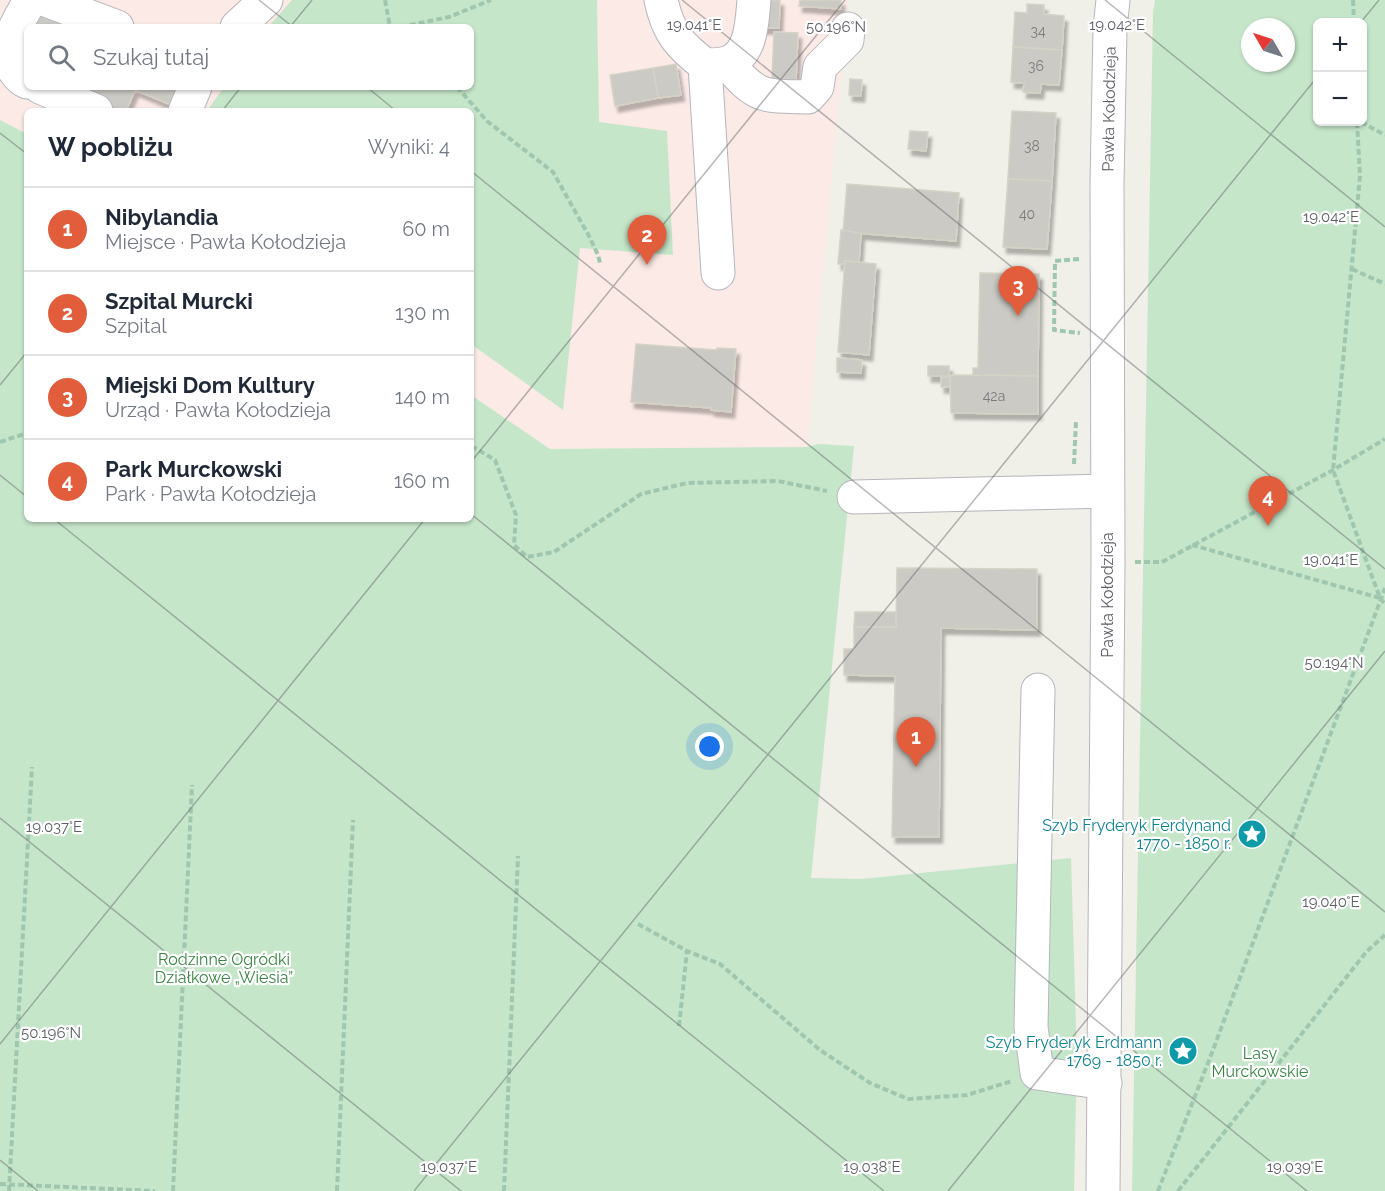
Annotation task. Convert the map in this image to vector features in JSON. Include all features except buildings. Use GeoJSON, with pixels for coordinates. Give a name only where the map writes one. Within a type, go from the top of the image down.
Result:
{"type":"FeatureCollection","features":[{"type":"Feature","properties":{"kind":"street"},"geometry":{"type":"LineString","coordinates":[[24,81],[20,79],[13,68],[8,50],[24,10],[31,0]]}},
{"type":"Feature","properties":{"kind":"street"},"geometry":{"type":"LineString","coordinates":[[46,0],[109,24]]}},
{"type":"Feature","properties":{"kind":"street"},"geometry":{"type":"LineString","coordinates":[[240,24],[266,0]]}},
{"type":"Feature","properties":{"kind":"street"},"geometry":{"type":"LineString","coordinates":[[661,0],[675,38],[684,49],[716,64],[748,87],[773,97],[808,97],[818,87],[820,67],[847,40],[848,29]]}},
{"type":"Feature","properties":{"kind":"street"},"geometry":{"type":"LineString","coordinates":[[718,273],[716,64],[736,29],[741,15],[740,0]]}},
{"type":"Feature","properties":{"kind":"street"},"geometry":{"type":"LineString","coordinates":[[716,64],[738,56],[748,42],[752,29],[754,0]]}},
{"type":"Feature","properties":{"kind":"street","name":"Pawła Kołodzieja"},"geometry":{"type":"LineString","coordinates":[[1103,1191],[1108,562],[1107,183],[1110,29],[1113,0]]}},
{"type":"Feature","properties":{"kind":"street"},"geometry":{"type":"LineString","coordinates":[[47,90],[89,108]]}},
{"type":"Feature","properties":{"kind":"street"},"geometry":{"type":"LineString","coordinates":[[185,108],[194,90]]}},
{"type":"Feature","properties":{"kind":"street"},"geometry":{"type":"LineString","coordinates":[[854,497],[1107,491]]}},
{"type":"Feature","properties":{"kind":"street"},"geometry":{"type":"LineString","coordinates":[[1038,690],[1031,1027],[1037,1073],[1105,1083]]}},
{"type":"Feature","properties":{"kind":"path"},"geometry":{"type":"LineString","coordinates":[[385,0],[389,24]]}},
{"type":"Feature","properties":{"kind":"path"},"geometry":{"type":"LineString","coordinates":[[414,24],[449,16],[490,0]]}},
{"type":"Feature","properties":{"kind":"path"},"geometry":{"type":"LineString","coordinates":[[1353,0],[1354,18]]}},
{"type":"Feature","properties":{"kind":"path"},"geometry":{"type":"LineString","coordinates":[[460,90],[488,121],[553,172],[589,236],[600,263]]}},
{"type":"Feature","properties":{"kind":"path"},"geometry":{"type":"LineString","coordinates":[[1359,126],[1360,176],[1333,470],[1380,598],[1385,604]]}},
{"type":"Feature","properties":{"kind":"path"},"geometry":{"type":"LineString","coordinates":[[1367,126],[1385,135]]}},
{"type":"Feature","properties":{"kind":"path"},"geometry":{"type":"LineString","coordinates":[[1352,269],[1385,284]]}},
{"type":"Feature","properties":{"kind":"path"},"geometry":{"type":"LineString","coordinates":[[0,442],[24,434]]}},
{"type":"Feature","properties":{"kind":"path"},"geometry":{"type":"LineString","coordinates":[[1108,562],[1162,561],[1333,470],[1385,439]]}},
{"type":"Feature","properties":{"kind":"path"},"geometry":{"type":"LineString","coordinates":[[474,448],[495,460],[516,514],[514,545],[527,557],[554,552],[641,494],[687,483],[778,481],[854,497]]}},
{"type":"Feature","properties":{"kind":"path"},"geometry":{"type":"LineString","coordinates":[[1192,545],[1380,598]]}},
{"type":"Feature","properties":{"kind":"path"},"geometry":{"type":"LineString","coordinates":[[1158,1191],[1385,588]]}},
{"type":"Feature","properties":{"kind":"path"},"geometry":{"type":"LineString","coordinates":[[9,1191],[32,767]]}},
{"type":"Feature","properties":{"kind":"path"},"geometry":{"type":"LineString","coordinates":[[173,1191],[192,785]]}},
{"type":"Feature","properties":{"kind":"path"},"geometry":{"type":"LineString","coordinates":[[337,1191],[353,820]]}},
{"type":"Feature","properties":{"kind":"path"},"geometry":{"type":"LineString","coordinates":[[504,1191],[518,856]]}},
{"type":"Feature","properties":{"kind":"path"},"geometry":{"type":"LineString","coordinates":[[638,924],[687,951],[720,964],[820,1050],[870,1083],[908,1099],[967,1095],[1037,1073]]}},
{"type":"Feature","properties":{"kind":"path"},"geometry":{"type":"LineString","coordinates":[[1178,1191],[1367,951],[1385,935]]}},
{"type":"Feature","properties":{"kind":"path"},"geometry":{"type":"LineString","coordinates":[[679,1026],[687,951]]}},
{"type":"Feature","properties":{"kind":"path"},"geometry":{"type":"LineString","coordinates":[[0,1184],[155,1191]]}},
{"type":"Feature","properties":{"kind":"shaded area"},"geometry":{"type":"Polygon","coordinates":[[[0,0],[848,0],[807,447],[550,449],[474,397],[474,108],[24,108],[24,132],[0,120],[0,0]]]}},
{"type":"Feature","properties":{"kind":"green space"},"geometry":{"type":"Polygon","coordinates":[[[292,0],[597,0],[599,122],[667,131],[673,255],[580,248],[563,410],[474,346],[474,108],[209,108],[222,90],[474,90],[474,24],[271,24],[292,0]]]}},
{"type":"Feature","properties":{"kind":"green space","name":"Lasy Murckowskie"},"geometry":{"type":"Polygon","coordinates":[[[1155,0],[1385,0],[1385,1191],[1132,1191],[1155,0]]]}},
{"type":"Feature","properties":{"kind":"green space","name":"Rodzinne Ogródki Działkowe „Wiesia”"},"geometry":{"type":"Polygon","coordinates":[[[0,120],[24,132],[24,522],[474,522],[474,397],[550,449],[807,447],[818,444],[854,446],[811,878],[861,879],[1071,858],[1077,1058],[1074,1191],[0,1191],[0,120]]]}},
{"type":"Feature","properties":{"kind":"place","name":"Szpital Murcki"},"geometry":{"type":"Point","coordinates":[647,265]}},
{"type":"Feature","properties":{"kind":"place","name":"Miejski Dom Kultury"},"geometry":{"type":"Point","coordinates":[1018,316]}},
{"type":"Feature","properties":{"kind":"place","name":"Park Murckowski"},"geometry":{"type":"Point","coordinates":[1268,526]}},
{"type":"Feature","properties":{"kind":"place","name":"Nibylandia"},"geometry":{"type":"Point","coordinates":[916,767]}},
{"type":"Feature","properties":{"kind":"place","name":"Szyb Fryderyk Ferdynand 1770 - 1850 r."},"geometry":{"type":"Point","coordinates":[1252,834]}},
{"type":"Feature","properties":{"kind":"place","name":"Szyb Fryderyk Erdmann 1769 - 1850 r."},"geometry":{"type":"Point","coordinates":[1183,1051]}}]}
